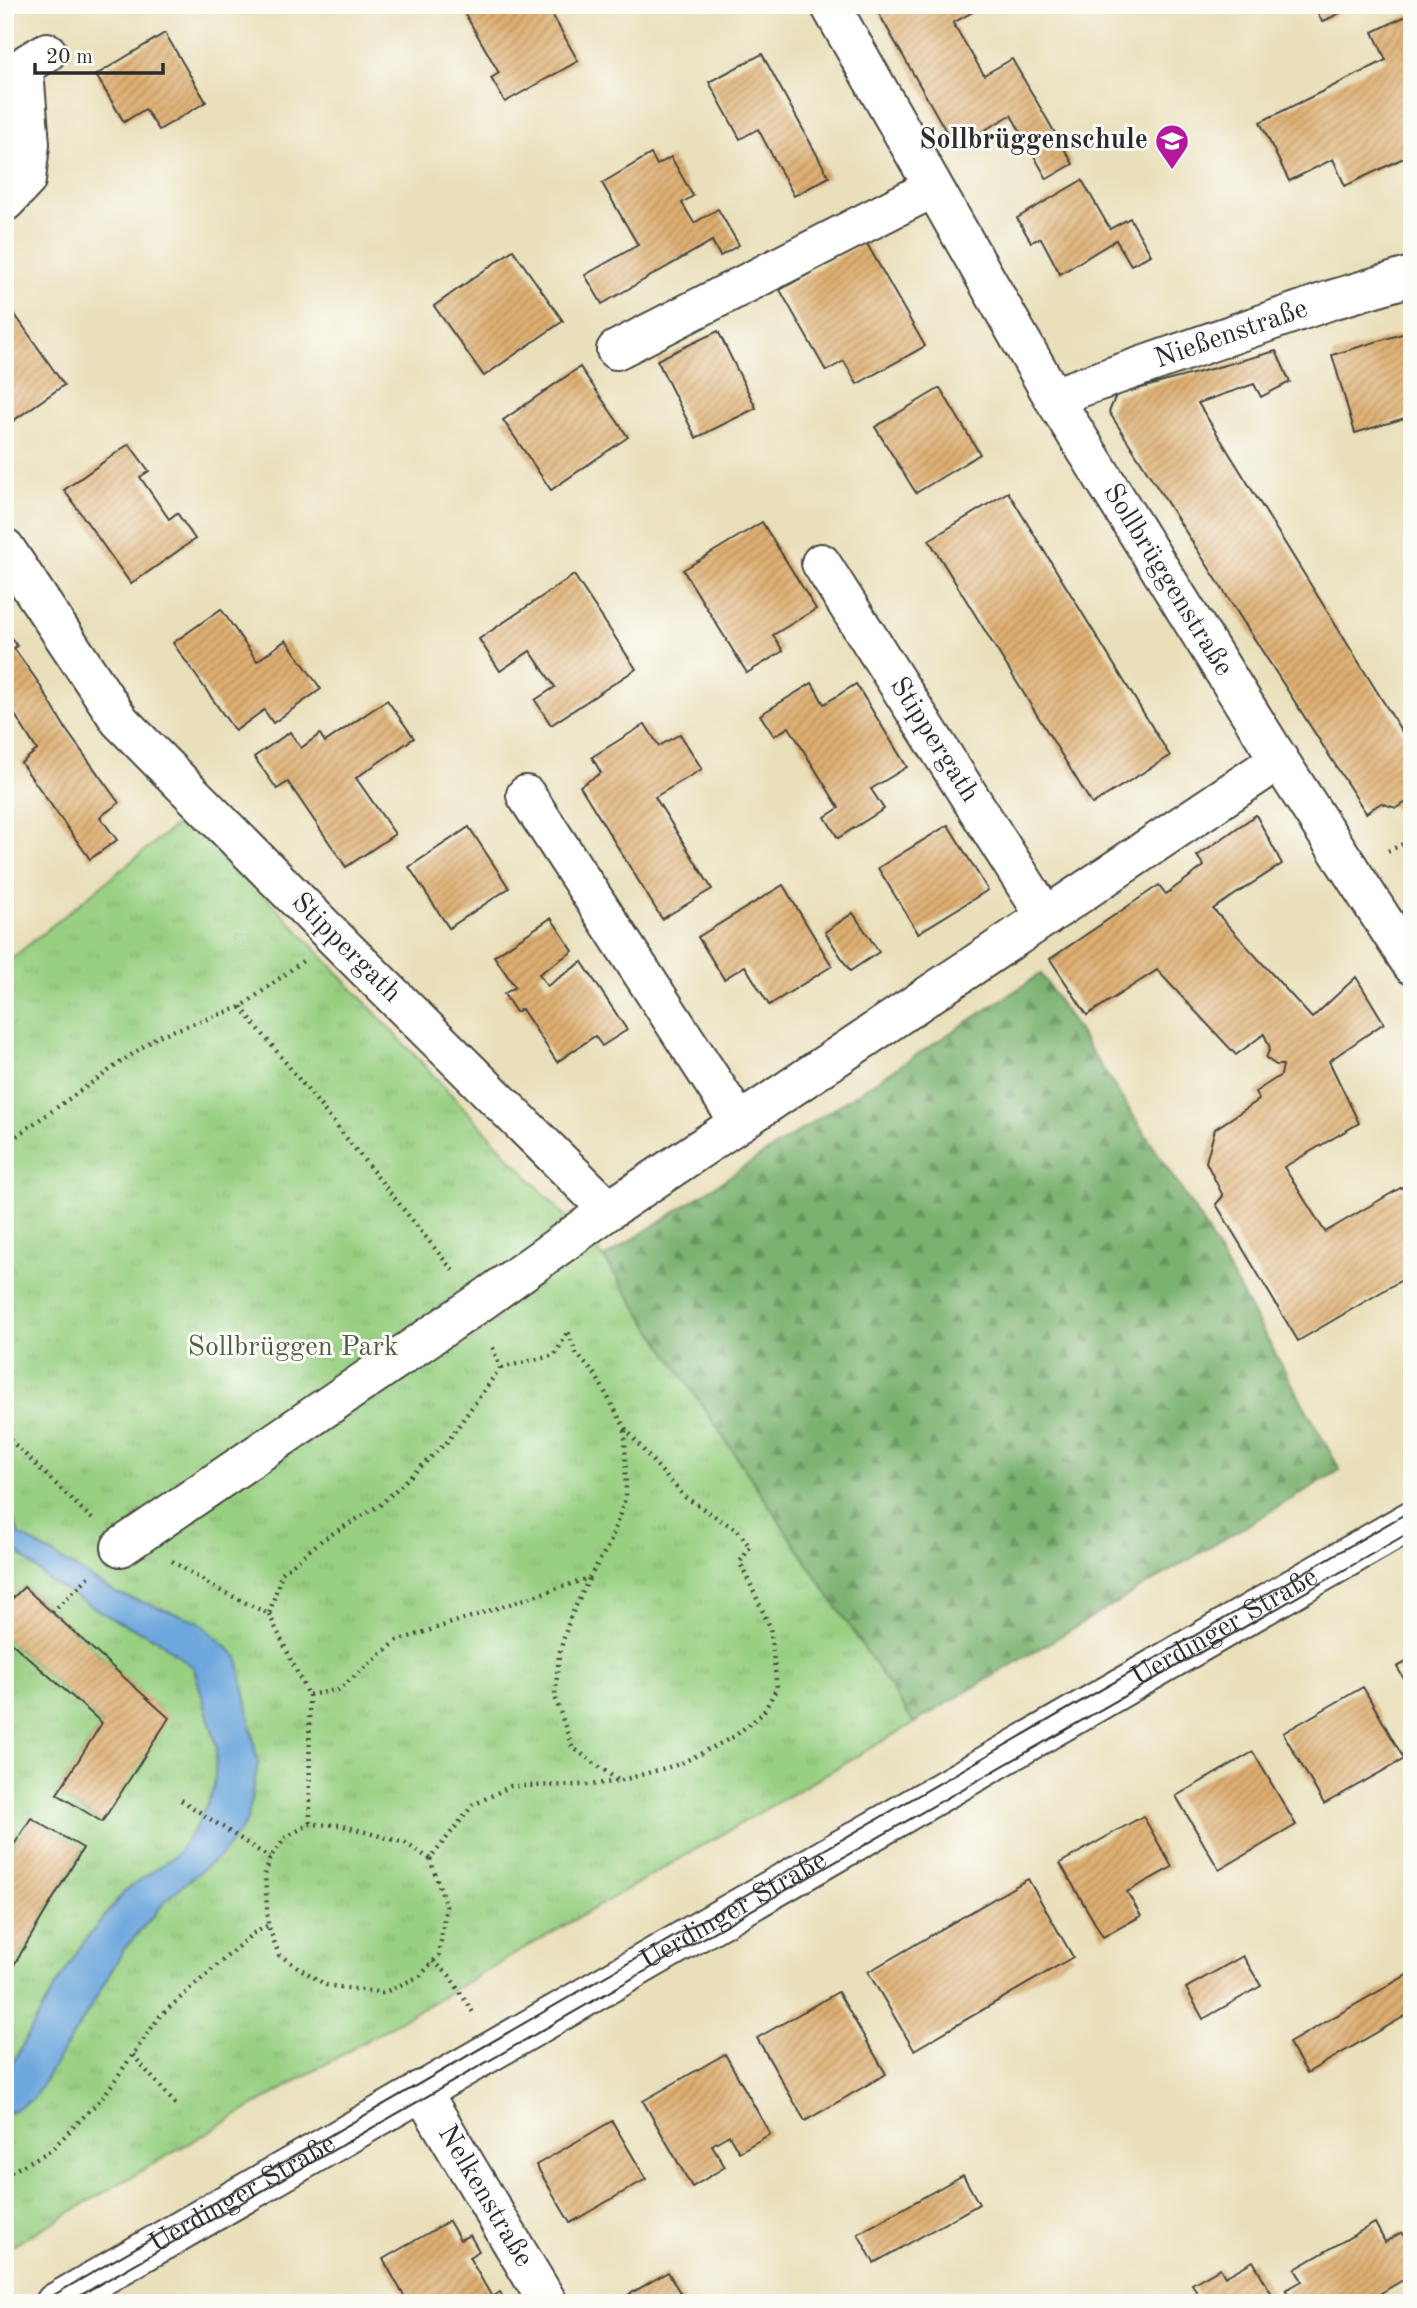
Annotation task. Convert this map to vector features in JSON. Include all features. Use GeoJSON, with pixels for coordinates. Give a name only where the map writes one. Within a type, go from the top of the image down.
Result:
{"type":"FeatureCollection","features":[{"type":"Feature","properties":{"kind":"street","name":"Sollbrüggenstraße"},"geometry":{"type":"LineString","coordinates":[[830,5],[1053,397],[1279,760],[1412,965]]}},
{"type":"Feature","properties":{"kind":"street"},"geometry":{"type":"LineString","coordinates":[[5,202],[26,180],[30,144],[25,67],[47,52]]}},
{"type":"Feature","properties":{"kind":"street"},"geometry":{"type":"LineString","coordinates":[[616,350],[933,188]]}},
{"type":"Feature","properties":{"kind":"street","name":"Nießenstraße"},"geometry":{"type":"LineString","coordinates":[[1053,397],[1331,300],[1412,276]]}},
{"type":"Feature","properties":{"kind":"street","name":"Stippergath"},"geometry":{"type":"LineString","coordinates":[[5,548],[120,720],[609,1210]]}},
{"type":"Feature","properties":{"kind":"street","name":"Stippergath"},"geometry":{"type":"LineString","coordinates":[[821,563],[1046,917]]}},
{"type":"Feature","properties":{"kind":"street"},"geometry":{"type":"LineString","coordinates":[[110,1557],[479,1303],[609,1210],[1279,760]]}},
{"type":"Feature","properties":{"kind":"street"},"geometry":{"type":"LineString","coordinates":[[526,795],[739,1122]]}},
{"type":"Feature","properties":{"kind":"street","name":"Uerdinger Straße"},"geometry":{"type":"LineString","coordinates":[[55,2303],[1412,1520]]}},
{"type":"Feature","properties":{"kind":"street","name":"Nelkenstraße"},"geometry":{"type":"LineString","coordinates":[[421,2090],[548,2303]]}},
{"type":"Feature","properties":{"kind":"path"},"geometry":{"type":"LineString","coordinates":[[5,1144],[158,1036],[241,1007],[335,938]]}},
{"type":"Feature","properties":{"kind":"path"},"geometry":{"type":"LineString","coordinates":[[430,1859],[473,1805],[511,1786],[619,1781],[680,1764],[735,1737],[763,1713],[777,1688],[769,1627],[740,1562],[750,1548],[738,1531],[685,1497],[625,1428],[596,1376],[576,1353],[568,1331],[555,1355],[500,1368]]}},
{"type":"Feature","properties":{"kind":"path"},"geometry":{"type":"LineString","coordinates":[[619,1781],[572,1747],[555,1697],[559,1654],[570,1618],[610,1543],[626,1496],[625,1428]]}},
{"type":"Feature","properties":{"kind":"path"},"geometry":{"type":"LineString","coordinates":[[5,1435],[110,1557],[52,1612]]}},
{"type":"Feature","properties":{"kind":"path"},"geometry":{"type":"LineString","coordinates":[[309,1695],[338,1690],[397,1641],[589,1578]]}},
{"type":"Feature","properties":{"kind":"path"},"geometry":{"type":"LineString","coordinates":[[269,1614],[309,1695],[310,1824]]}},
{"type":"Feature","properties":{"kind":"path"},"geometry":{"type":"LineString","coordinates":[[181,1800],[270,1858]]}},
{"type":"Feature","properties":{"kind":"path"},"geometry":{"type":"LineString","coordinates":[[310,1824],[340,1825],[374,1833],[405,1843],[430,1859],[446,1906],[439,1955],[420,1976],[383,1993],[326,1985],[279,1955],[268,1925],[265,1875],[270,1858],[286,1837],[310,1824]]}},
{"type":"Feature","properties":{"kind":"path"},"geometry":{"type":"LineString","coordinates":[[5,2175],[50,2151],[103,2097],[160,2016],[252,1934],[268,1925]]}},
{"type":"Feature","properties":{"kind":"path"},"geometry":{"type":"LineString","coordinates":[[433,1961],[449,1975],[496,2047]]}},
{"type":"Feature","properties":{"kind":"path"},"geometry":{"type":"LineString","coordinates":[[133,2055],[177,2106]]}},
{"type":"Feature","properties":{"kind":"green space","name":"Sollbrüggen Park"},"geometry":{"type":"Polygon","coordinates":[[[176,825],[207,833],[604,1258],[914,1723],[5,2250],[5,2115],[33,2099],[124,1949],[172,1894],[222,1854],[253,1733],[146,1603],[116,1593],[19,1534],[5,1504],[5,964],[176,825]]]}},
{"type":"Feature","properties":{"kind":"green space"},"geometry":{"type":"Polygon","coordinates":[[[1041,974],[1199,1217],[1340,1470],[914,1723],[604,1258],[1041,974]]]}},
{"type":"Feature","properties":{"kind":"green space"},"geometry":{"type":"Polygon","coordinates":[[[5,1540],[48,1580],[115,1620],[157,1639],[194,1668],[217,1747],[214,1788],[197,1825],[175,1856],[126,1890],[83,1943],[5,2077],[5,1980],[83,1849],[31,1818],[5,1859],[5,1637],[102,1723],[57,1794],[101,1822],[168,1718],[25,1587],[13,1598],[5,1592],[5,1540]]]}},
{"type":"Feature","properties":{"kind":"water"},"geometry":{"type":"Polygon","coordinates":[[[5,1504],[19,1534],[116,1593],[198,1621],[238,1657],[258,1764],[247,1821],[222,1854],[172,1894],[124,1949],[33,2099],[5,2115],[5,2077],[83,1943],[126,1890],[175,1856],[197,1825],[214,1788],[217,1747],[194,1668],[157,1639],[115,1620],[48,1580],[5,1540],[5,1504]]]}},
{"type":"Feature","properties":{"kind":"building"},"geometry":{"type":"Polygon","coordinates":[[[460,5],[547,5],[578,61],[505,102],[491,78],[499,73],[460,5]]]}},
{"type":"Feature","properties":{"kind":"building"},"geometry":{"type":"Polygon","coordinates":[[[874,5],[976,5],[978,9],[953,23],[984,75],[1012,59],[1073,164],[1047,179],[1011,115],[955,147],[874,5]]]}},
{"type":"Feature","properties":{"kind":"building"},"geometry":{"type":"Polygon","coordinates":[[[1314,5],[1356,5],[1322,22],[1314,5]]]}},
{"type":"Feature","properties":{"kind":"building"},"geometry":{"type":"Polygon","coordinates":[[[1412,13],[1412,154],[1345,186],[1333,159],[1289,181],[1260,122],[1386,60],[1373,32],[1412,13]]]}},
{"type":"Feature","properties":{"kind":"building"},"geometry":{"type":"Polygon","coordinates":[[[165,33],[206,102],[159,130],[145,109],[124,122],[96,75],[165,33]]]}},
{"type":"Feature","properties":{"kind":"building"},"geometry":{"type":"Polygon","coordinates":[[[762,54],[829,177],[794,196],[758,129],[740,139],[709,82],[762,54]]]}},
{"type":"Feature","properties":{"kind":"building"},"geometry":{"type":"Polygon","coordinates":[[[651,154],[657,165],[671,157],[693,196],[682,203],[694,223],[718,209],[739,245],[720,256],[712,241],[602,304],[585,275],[638,245],[602,183],[651,154]]]}},
{"type":"Feature","properties":{"kind":"building"},"geometry":{"type":"Polygon","coordinates":[[[1082,180],[1110,229],[1130,218],[1151,255],[1131,265],[1116,240],[1060,274],[1041,238],[1031,242],[1017,218],[1082,180]]]}},
{"type":"Feature","properties":{"kind":"building"},"geometry":{"type":"Polygon","coordinates":[[[866,242],[925,346],[857,384],[844,361],[826,371],[780,290],[866,242]]]}},
{"type":"Feature","properties":{"kind":"building"},"geometry":{"type":"Polygon","coordinates":[[[513,250],[563,321],[484,376],[434,306],[513,250]]]}},
{"type":"Feature","properties":{"kind":"building"},"geometry":{"type":"Polygon","coordinates":[[[9,306],[64,385],[7,425],[5,308],[9,306]]]}},
{"type":"Feature","properties":{"kind":"building"},"geometry":{"type":"Polygon","coordinates":[[[718,331],[756,408],[696,438],[657,360],[718,331]]]}},
{"type":"Feature","properties":{"kind":"building"},"geometry":{"type":"Polygon","coordinates":[[[1412,331],[1412,416],[1355,433],[1332,355],[1412,331]]]}},
{"type":"Feature","properties":{"kind":"building"},"geometry":{"type":"Polygon","coordinates":[[[1276,351],[1290,382],[1261,397],[1254,384],[1198,403],[1412,748],[1412,799],[1396,808],[1381,803],[1366,813],[1109,412],[1116,395],[1276,351]]]}},
{"type":"Feature","properties":{"kind":"building"},"geometry":{"type":"Polygon","coordinates":[[[580,367],[628,437],[551,490],[503,420],[580,367]]]}},
{"type":"Feature","properties":{"kind":"building"},"geometry":{"type":"Polygon","coordinates":[[[940,388],[980,454],[916,493],[875,427],[940,388]]]}},
{"type":"Feature","properties":{"kind":"building"},"geometry":{"type":"Polygon","coordinates":[[[129,444],[149,471],[140,477],[169,519],[177,513],[195,539],[131,584],[64,490],[129,444]]]}},
{"type":"Feature","properties":{"kind":"building"},"geometry":{"type":"Polygon","coordinates":[[[1008,492],[1170,756],[1092,804],[929,540],[1008,492]]]}},
{"type":"Feature","properties":{"kind":"building"},"geometry":{"type":"Polygon","coordinates":[[[762,522],[816,609],[773,635],[783,651],[747,673],[683,570],[762,522]]]}},
{"type":"Feature","properties":{"kind":"building"},"geometry":{"type":"Polygon","coordinates":[[[574,575],[636,669],[551,725],[535,700],[555,687],[530,651],[500,671],[479,639],[574,575]]]}},
{"type":"Feature","properties":{"kind":"building"},"geometry":{"type":"Polygon","coordinates":[[[221,609],[257,661],[286,640],[321,689],[273,723],[264,710],[235,731],[173,643],[221,609]]]}},
{"type":"Feature","properties":{"kind":"building"},"geometry":{"type":"Polygon","coordinates":[[[5,629],[17,646],[14,648],[67,731],[119,803],[100,817],[117,840],[90,859],[21,763],[37,750],[5,699],[5,629]]]}},
{"type":"Feature","properties":{"kind":"building"},"geometry":{"type":"Polygon","coordinates":[[[812,683],[824,704],[856,684],[907,767],[871,789],[884,809],[838,838],[825,817],[839,808],[789,727],[774,736],[760,715],[812,683]]]}},
{"type":"Feature","properties":{"kind":"building"},"geometry":{"type":"Polygon","coordinates":[[[387,700],[414,738],[356,778],[395,834],[346,867],[288,782],[277,789],[254,757],[290,732],[301,748],[320,734],[325,742],[387,700]]]}},
{"type":"Feature","properties":{"kind":"building"},"geometry":{"type":"Polygon","coordinates":[[[645,724],[659,746],[680,734],[702,769],[655,797],[712,889],[662,919],[580,786],[601,773],[592,757],[645,724]]]}},
{"type":"Feature","properties":{"kind":"building"},"geometry":{"type":"Polygon","coordinates":[[[1256,815],[1282,864],[1213,909],[1312,1018],[1356,977],[1384,1023],[1329,1061],[1359,1123],[1284,1167],[1325,1232],[1402,1187],[1412,1203],[1412,1274],[1298,1341],[1216,1204],[1223,1196],[1206,1162],[1215,1129],[1259,1100],[1255,1092],[1281,1075],[1283,1065],[1276,1065],[1266,1058],[1270,1048],[1264,1034],[1236,1055],[1157,970],[1087,1015],[1050,959],[1159,885],[1166,894],[1204,866],[1197,856],[1256,815]]]}},
{"type":"Feature","properties":{"kind":"building"},"geometry":{"type":"Polygon","coordinates":[[[948,825],[988,890],[918,933],[878,868],[948,825]]]}},
{"type":"Feature","properties":{"kind":"building"},"geometry":{"type":"Polygon","coordinates":[[[469,827],[509,888],[449,928],[409,867],[469,827]]]}},
{"type":"Feature","properties":{"kind":"building"},"geometry":{"type":"Polygon","coordinates":[[[783,885],[832,966],[769,1005],[745,966],[724,979],[698,937],[783,885]]]}},
{"type":"Feature","properties":{"kind":"building"},"geometry":{"type":"Polygon","coordinates":[[[853,913],[879,952],[850,971],[825,932],[853,913]]]}},
{"type":"Feature","properties":{"kind":"building"},"geometry":{"type":"Polygon","coordinates":[[[551,918],[573,951],[539,974],[547,986],[582,962],[627,1030],[602,1046],[595,1036],[557,1062],[522,1009],[516,1012],[504,994],[515,987],[494,956],[551,918]]]}},
{"type":"Feature","properties":{"kind":"building"},"geometry":{"type":"Polygon","coordinates":[[[24,1587],[169,1718],[102,1822],[57,1794],[102,1723],[5,1637],[5,1592],[13,1598],[24,1587]]]}},
{"type":"Feature","properties":{"kind":"building"},"geometry":{"type":"Polygon","coordinates":[[[1412,1659],[1412,1693],[1397,1667],[1412,1659]]]}},
{"type":"Feature","properties":{"kind":"building"},"geometry":{"type":"Polygon","coordinates":[[[1363,1687],[1404,1759],[1324,1804],[1283,1733],[1363,1687]]]}},
{"type":"Feature","properties":{"kind":"building"},"geometry":{"type":"Polygon","coordinates":[[[1253,1752],[1296,1825],[1219,1870],[1176,1796],[1253,1752]]]}},
{"type":"Feature","properties":{"kind":"building"},"geometry":{"type":"Polygon","coordinates":[[[1143,1816],[1172,1867],[1127,1892],[1141,1916],[1103,1937],[1060,1863],[1143,1816]]]}},
{"type":"Feature","properties":{"kind":"building"},"geometry":{"type":"Polygon","coordinates":[[[31,1818],[83,1848],[5,1980],[5,1859],[31,1818]]]}},
{"type":"Feature","properties":{"kind":"building"},"geometry":{"type":"Polygon","coordinates":[[[1028,1879],[1073,1957],[914,2050],[868,1972],[1028,1879]]]}},
{"type":"Feature","properties":{"kind":"building"},"geometry":{"type":"Polygon","coordinates":[[[1243,1956],[1261,1986],[1203,2019],[1186,1988],[1243,1956]]]}},
{"type":"Feature","properties":{"kind":"building"},"geometry":{"type":"Polygon","coordinates":[[[1412,1972],[1412,2012],[1307,2073],[1289,2043],[1412,1972]]]}},
{"type":"Feature","properties":{"kind":"building"},"geometry":{"type":"Polygon","coordinates":[[[838,1992],[886,2074],[805,2121],[757,2038],[838,1992]]]}},
{"type":"Feature","properties":{"kind":"building"},"geometry":{"type":"Polygon","coordinates":[[[725,2054],[770,2134],[739,2152],[729,2135],[712,2145],[725,2167],[692,2187],[643,2101],[725,2054]]]}},
{"type":"Feature","properties":{"kind":"building"},"geometry":{"type":"Polygon","coordinates":[[[612,2121],[646,2179],[570,2223],[536,2165],[612,2121]]]}},
{"type":"Feature","properties":{"kind":"building"},"geometry":{"type":"Polygon","coordinates":[[[963,2175],[979,2204],[874,2263],[858,2234],[963,2175]]]}},
{"type":"Feature","properties":{"kind":"building"},"geometry":{"type":"Polygon","coordinates":[[[449,2221],[460,2240],[470,2235],[479,2251],[469,2257],[492,2297],[500,2292],[507,2303],[408,2303],[383,2259],[449,2221]]]}},
{"type":"Feature","properties":{"kind":"building"},"geometry":{"type":"Polygon","coordinates":[[[1375,2223],[1385,2242],[1402,2232],[1412,2249],[1412,2291],[1410,2292],[1403,2280],[1364,2303],[1294,2303],[1286,2290],[1302,2281],[1295,2269],[1375,2223]]]}},
{"type":"Feature","properties":{"kind":"building"},"geometry":{"type":"Polygon","coordinates":[[[1253,2261],[1277,2303],[1203,2303],[1192,2284],[1220,2268],[1225,2277],[1253,2261]]]}},
{"type":"Feature","properties":{"kind":"building"},"geometry":{"type":"Polygon","coordinates":[[[668,2272],[686,2303],[614,2303],[668,2272]]]}},
{"type":"Feature","properties":{"kind":"tram line"},"geometry":{"type":"LineString","coordinates":[[40,2303],[1412,1510]]}},
{"type":"Feature","properties":{"kind":"tram line"},"geometry":{"type":"LineString","coordinates":[[67,2303],[1412,1531]]}},
{"type":"Feature","properties":{"kind":"place","name":"Sollbrüggenschule"},"geometry":{"type":"Point","coordinates":[1172,171]}}]}
